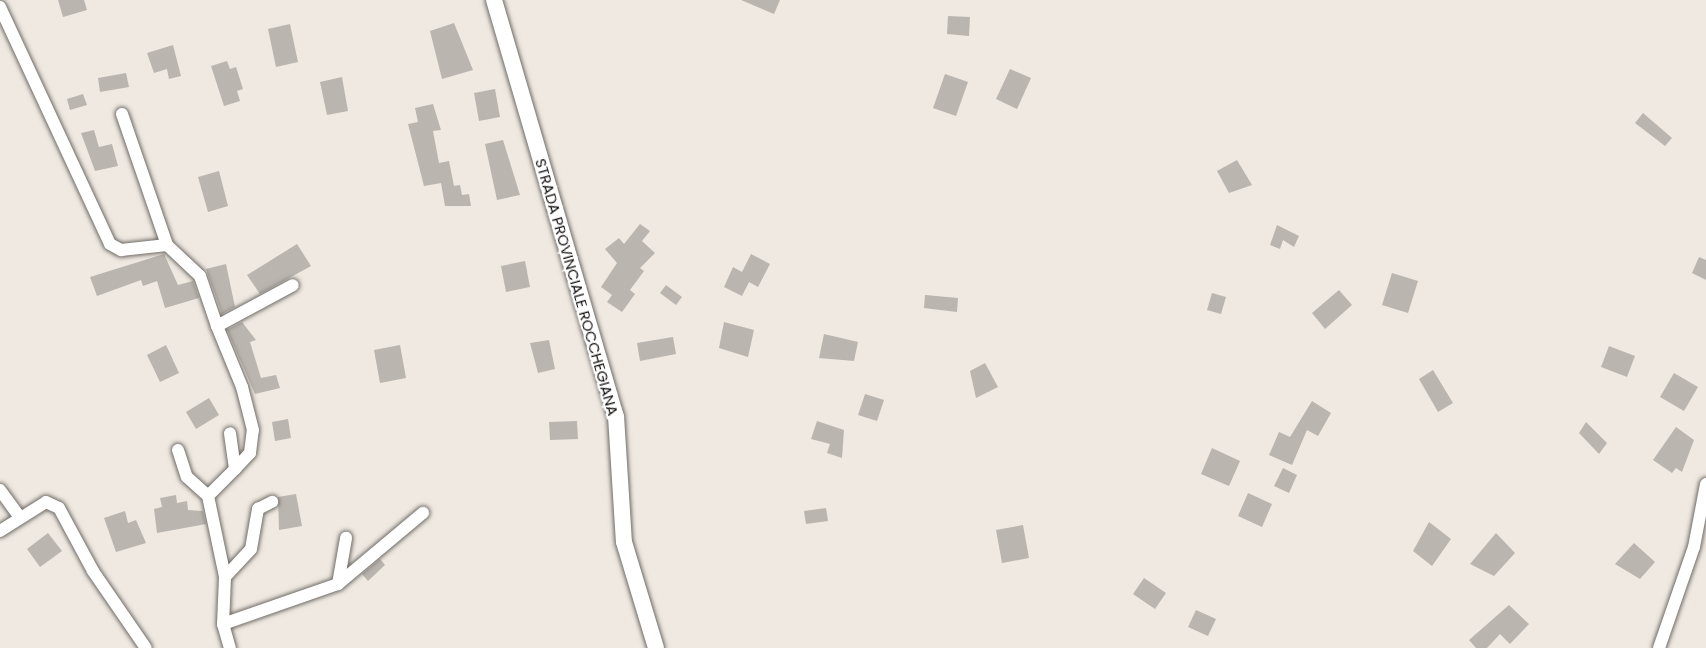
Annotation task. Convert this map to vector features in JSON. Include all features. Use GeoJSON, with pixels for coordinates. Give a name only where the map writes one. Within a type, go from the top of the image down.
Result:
{"type":"FeatureCollection","features":[{"type":"Feature","properties":{"kind":"main road","name":"STRADA PROVINCIALE ROCCHEGIANA"},"geometry":{"type":"LineString","coordinates":[[494,0],[616,416],[624,542],[656,648]]}},
{"type":"Feature","properties":{"kind":"street"},"geometry":{"type":"LineString","coordinates":[[0,7],[110,244],[122,250],[167,245]]}},
{"type":"Feature","properties":{"kind":"street"},"geometry":{"type":"LineString","coordinates":[[122,114],[167,245],[200,276],[253,430],[250,453],[208,496]]}},
{"type":"Feature","properties":{"kind":"street"},"geometry":{"type":"LineString","coordinates":[[217,326],[292,285]]}},
{"type":"Feature","properties":{"kind":"street"},"geometry":{"type":"LineString","coordinates":[[230,433],[235,469]]}},
{"type":"Feature","properties":{"kind":"street"},"geometry":{"type":"LineString","coordinates":[[178,450],[188,477],[208,496],[225,577],[224,624],[230,648]]}},
{"type":"Feature","properties":{"kind":"street"},"geometry":{"type":"LineString","coordinates":[[1659,648],[1694,547],[1706,484]]}},
{"type":"Feature","properties":{"kind":"street"},"geometry":{"type":"LineString","coordinates":[[0,490],[19,516]]}},
{"type":"Feature","properties":{"kind":"street"},"geometry":{"type":"LineString","coordinates":[[0,531],[19,516],[46,502],[59,508],[93,571],[146,648]]}},
{"type":"Feature","properties":{"kind":"street"},"geometry":{"type":"LineString","coordinates":[[225,577],[251,549],[258,509],[272,502]]}},
{"type":"Feature","properties":{"kind":"street"},"geometry":{"type":"LineString","coordinates":[[224,624],[338,584],[423,513]]}},
{"type":"Feature","properties":{"kind":"street"},"geometry":{"type":"LineString","coordinates":[[338,584],[346,538]]}},
{"type":"Feature","properties":{"kind":"building"},"geometry":{"type":"Polygon","coordinates":[[[58,0],[84,0],[87,10],[63,17],[58,0]]]}},
{"type":"Feature","properties":{"kind":"building"},"geometry":{"type":"Polygon","coordinates":[[[741,0],[780,0],[774,14],[741,0]]]}},
{"type":"Feature","properties":{"kind":"building"},"geometry":{"type":"Polygon","coordinates":[[[948,16],[970,17],[969,36],[947,34],[948,16]]]}},
{"type":"Feature","properties":{"kind":"building"},"geometry":{"type":"Polygon","coordinates":[[[454,23],[473,70],[442,79],[430,31],[454,23]]]}},
{"type":"Feature","properties":{"kind":"building"},"geometry":{"type":"Polygon","coordinates":[[[290,24],[298,62],[276,67],[268,29],[290,24]]]}},
{"type":"Feature","properties":{"kind":"building"},"geometry":{"type":"Polygon","coordinates":[[[173,45],[181,76],[169,79],[167,69],[154,73],[147,53],[173,45]]]}},
{"type":"Feature","properties":{"kind":"building"},"geometry":{"type":"Polygon","coordinates":[[[227,61],[230,69],[236,67],[243,89],[237,91],[240,101],[224,106],[211,66],[227,61]]]}},
{"type":"Feature","properties":{"kind":"building"},"geometry":{"type":"Polygon","coordinates":[[[1010,69],[1031,78],[1017,109],[996,99],[1010,69]]]}},
{"type":"Feature","properties":{"kind":"building"},"geometry":{"type":"Polygon","coordinates":[[[126,73],[129,87],[100,92],[98,78],[126,73]]]}},
{"type":"Feature","properties":{"kind":"building"},"geometry":{"type":"Polygon","coordinates":[[[945,74],[968,82],[956,116],[933,108],[945,74]]]}},
{"type":"Feature","properties":{"kind":"building"},"geometry":{"type":"Polygon","coordinates":[[[342,77],[348,111],[327,115],[320,82],[342,77]]]}},
{"type":"Feature","properties":{"kind":"building"},"geometry":{"type":"Polygon","coordinates":[[[495,89],[500,117],[479,121],[474,93],[495,89]]]}},
{"type":"Feature","properties":{"kind":"building"},"geometry":{"type":"Polygon","coordinates":[[[83,94],[87,105],[70,110],[67,99],[83,94]]]}},
{"type":"Feature","properties":{"kind":"building"},"geometry":{"type":"Polygon","coordinates":[[[433,104],[441,130],[433,131],[439,163],[449,161],[454,186],[460,185],[462,195],[469,194],[471,206],[445,206],[441,183],[424,186],[408,124],[418,122],[415,108],[433,104]]]}},
{"type":"Feature","properties":{"kind":"building"},"geometry":{"type":"Polygon","coordinates":[[[1643,113],[1672,138],[1665,146],[1635,123],[1643,113]]]}},
{"type":"Feature","properties":{"kind":"building"},"geometry":{"type":"Polygon","coordinates":[[[94,130],[99,147],[112,144],[118,166],[95,171],[81,133],[94,130]]]}},
{"type":"Feature","properties":{"kind":"building"},"geometry":{"type":"Polygon","coordinates":[[[503,140],[520,195],[497,200],[485,144],[503,140]]]}},
{"type":"Feature","properties":{"kind":"building"},"geometry":{"type":"Polygon","coordinates":[[[1237,160],[1252,185],[1229,193],[1217,171],[1237,160]]]}},
{"type":"Feature","properties":{"kind":"building"},"geometry":{"type":"Polygon","coordinates":[[[219,171],[228,206],[208,212],[198,177],[219,171]]]}},
{"type":"Feature","properties":{"kind":"building"},"geometry":{"type":"Polygon","coordinates":[[[640,224],[650,231],[642,241],[655,253],[640,268],[644,271],[630,290],[635,294],[622,312],[607,302],[612,295],[601,287],[617,263],[605,249],[619,238],[624,244],[640,224]]]}},
{"type":"Feature","properties":{"kind":"building"},"geometry":{"type":"Polygon","coordinates":[[[1277,225],[1299,236],[1294,247],[1283,240],[1280,249],[1270,245],[1277,225]]]}},
{"type":"Feature","properties":{"kind":"building"},"geometry":{"type":"Polygon","coordinates":[[[297,244],[311,266],[260,294],[247,275],[297,244]]]}},
{"type":"Feature","properties":{"kind":"building"},"geometry":{"type":"Polygon","coordinates":[[[164,254],[178,285],[193,281],[199,298],[165,308],[157,281],[143,286],[141,280],[97,296],[90,277],[164,254]]]}},
{"type":"Feature","properties":{"kind":"building"},"geometry":{"type":"Polygon","coordinates":[[[751,254],[770,264],[758,287],[749,282],[742,296],[724,287],[733,267],[742,272],[751,254]]]}},
{"type":"Feature","properties":{"kind":"building"},"geometry":{"type":"Polygon","coordinates":[[[1699,257],[1706,260],[1706,280],[1692,273],[1699,257]]]}},
{"type":"Feature","properties":{"kind":"building"},"geometry":{"type":"Polygon","coordinates":[[[525,261],[530,287],[506,292],[501,266],[525,261]]]}},
{"type":"Feature","properties":{"kind":"building"},"geometry":{"type":"Polygon","coordinates":[[[226,264],[235,307],[222,314],[206,269],[226,264]]]}},
{"type":"Feature","properties":{"kind":"building"},"geometry":{"type":"Polygon","coordinates":[[[1392,273],[1418,281],[1408,313],[1382,305],[1392,273]]]}},
{"type":"Feature","properties":{"kind":"building"},"geometry":{"type":"Polygon","coordinates":[[[666,285],[682,297],[676,305],[660,293],[666,285]]]}},
{"type":"Feature","properties":{"kind":"building"},"geometry":{"type":"Polygon","coordinates":[[[1339,290],[1352,305],[1325,329],[1312,313],[1339,290]]]}},
{"type":"Feature","properties":{"kind":"building"},"geometry":{"type":"Polygon","coordinates":[[[1212,293],[1226,297],[1221,314],[1207,310],[1212,293]]]}},
{"type":"Feature","properties":{"kind":"building"},"geometry":{"type":"Polygon","coordinates":[[[925,295],[958,298],[957,312],[924,308],[925,295]]]}},
{"type":"Feature","properties":{"kind":"building"},"geometry":{"type":"Polygon","coordinates":[[[242,322],[256,340],[250,342],[261,378],[276,375],[280,388],[255,394],[227,330],[242,322]]]}},
{"type":"Feature","properties":{"kind":"building"},"geometry":{"type":"Polygon","coordinates":[[[724,322],[754,330],[748,357],[719,348],[724,322]]]}},
{"type":"Feature","properties":{"kind":"building"},"geometry":{"type":"Polygon","coordinates":[[[824,334],[858,342],[854,361],[819,358],[824,334]]]}},
{"type":"Feature","properties":{"kind":"building"},"geometry":{"type":"Polygon","coordinates":[[[673,337],[676,354],[640,361],[637,343],[673,337]]]}},
{"type":"Feature","properties":{"kind":"building"},"geometry":{"type":"Polygon","coordinates":[[[549,340],[555,369],[538,373],[530,343],[549,340]]]}},
{"type":"Feature","properties":{"kind":"building"},"geometry":{"type":"Polygon","coordinates":[[[166,345],[179,373],[160,382],[147,355],[166,345]]]}},
{"type":"Feature","properties":{"kind":"building"},"geometry":{"type":"Polygon","coordinates":[[[400,345],[406,378],[380,383],[374,350],[400,345]]]}},
{"type":"Feature","properties":{"kind":"building"},"geometry":{"type":"Polygon","coordinates":[[[1609,346],[1635,356],[1627,377],[1601,367],[1609,346]]]}},
{"type":"Feature","properties":{"kind":"building"},"geometry":{"type":"Polygon","coordinates":[[[985,363],[998,387],[976,398],[970,371],[985,363]]]}},
{"type":"Feature","properties":{"kind":"building"},"geometry":{"type":"Polygon","coordinates":[[[1433,370],[1453,403],[1438,412],[1419,379],[1433,370]]]}},
{"type":"Feature","properties":{"kind":"building"},"geometry":{"type":"Polygon","coordinates":[[[1674,373],[1698,387],[1684,411],[1660,397],[1674,373]]]}},
{"type":"Feature","properties":{"kind":"building"},"geometry":{"type":"Polygon","coordinates":[[[865,394],[884,400],[877,421],[858,415],[865,394]]]}},
{"type":"Feature","properties":{"kind":"building"},"geometry":{"type":"Polygon","coordinates":[[[209,398],[219,415],[196,429],[186,412],[209,398]]]}},
{"type":"Feature","properties":{"kind":"building"},"geometry":{"type":"Polygon","coordinates":[[[1312,401],[1331,413],[1318,436],[1307,430],[1292,465],[1269,455],[1279,432],[1290,437],[1312,401]]]}},
{"type":"Feature","properties":{"kind":"building"},"geometry":{"type":"Polygon","coordinates":[[[288,419],[291,438],[275,441],[272,422],[288,419]]]}},
{"type":"Feature","properties":{"kind":"building"},"geometry":{"type":"Polygon","coordinates":[[[577,421],[578,439],[550,440],[549,422],[577,421]]]}},
{"type":"Feature","properties":{"kind":"building"},"geometry":{"type":"Polygon","coordinates":[[[817,421],[844,430],[842,458],[827,453],[830,444],[811,439],[817,421]]]}},
{"type":"Feature","properties":{"kind":"building"},"geometry":{"type":"Polygon","coordinates":[[[1586,422],[1607,443],[1599,454],[1579,433],[1586,422]]]}},
{"type":"Feature","properties":{"kind":"building"},"geometry":{"type":"Polygon","coordinates":[[[1676,427],[1694,440],[1682,472],[1676,468],[1672,473],[1653,460],[1676,427]]]}},
{"type":"Feature","properties":{"kind":"building"},"geometry":{"type":"Polygon","coordinates":[[[1212,448],[1240,461],[1229,486],[1201,474],[1212,448]]]}},
{"type":"Feature","properties":{"kind":"building"},"geometry":{"type":"Polygon","coordinates":[[[1283,468],[1297,475],[1289,493],[1274,486],[1283,468]]]}},
{"type":"Feature","properties":{"kind":"building"},"geometry":{"type":"Polygon","coordinates":[[[1248,493],[1272,504],[1262,527],[1238,516],[1248,493]]]}},
{"type":"Feature","properties":{"kind":"building"},"geometry":{"type":"Polygon","coordinates":[[[296,494],[302,526],[279,530],[278,497],[296,494]]]}},
{"type":"Feature","properties":{"kind":"building"},"geometry":{"type":"Polygon","coordinates":[[[176,495],[177,503],[187,501],[188,510],[203,511],[206,524],[157,533],[154,509],[162,507],[160,498],[176,495]]]}},
{"type":"Feature","properties":{"kind":"building"},"geometry":{"type":"Polygon","coordinates":[[[826,508],[828,521],[806,524],[804,511],[826,508]]]}},
{"type":"Feature","properties":{"kind":"building"},"geometry":{"type":"Polygon","coordinates":[[[125,511],[128,523],[136,520],[146,543],[116,552],[104,518],[125,511]]]}},
{"type":"Feature","properties":{"kind":"building"},"geometry":{"type":"Polygon","coordinates":[[[1429,522],[1451,539],[1432,566],[1413,551],[1429,522]]]}},
{"type":"Feature","properties":{"kind":"building"},"geometry":{"type":"Polygon","coordinates":[[[1023,525],[1029,558],[1002,563],[996,530],[1023,525]]]}},
{"type":"Feature","properties":{"kind":"building"},"geometry":{"type":"Polygon","coordinates":[[[48,533],[62,551],[40,567],[27,549],[48,533]]]}},
{"type":"Feature","properties":{"kind":"building"},"geometry":{"type":"Polygon","coordinates":[[[1496,533],[1515,553],[1494,576],[1470,564],[1496,533]]]}},
{"type":"Feature","properties":{"kind":"building"},"geometry":{"type":"Polygon","coordinates":[[[1634,543],[1655,562],[1640,579],[1615,564],[1634,543]]]}},
{"type":"Feature","properties":{"kind":"building"},"geometry":{"type":"Polygon","coordinates":[[[380,559],[385,565],[368,581],[362,574],[380,559]]]}},
{"type":"Feature","properties":{"kind":"building"},"geometry":{"type":"Polygon","coordinates":[[[1144,578],[1166,593],[1155,609],[1133,594],[1144,578]]]}},
{"type":"Feature","properties":{"kind":"building"},"geometry":{"type":"Polygon","coordinates":[[[1509,605],[1529,624],[1510,644],[1500,634],[1487,648],[1476,648],[1469,640],[1509,605]]]}},
{"type":"Feature","properties":{"kind":"building"},"geometry":{"type":"Polygon","coordinates":[[[1196,610],[1216,619],[1208,636],[1188,627],[1196,610]]]}}]}
